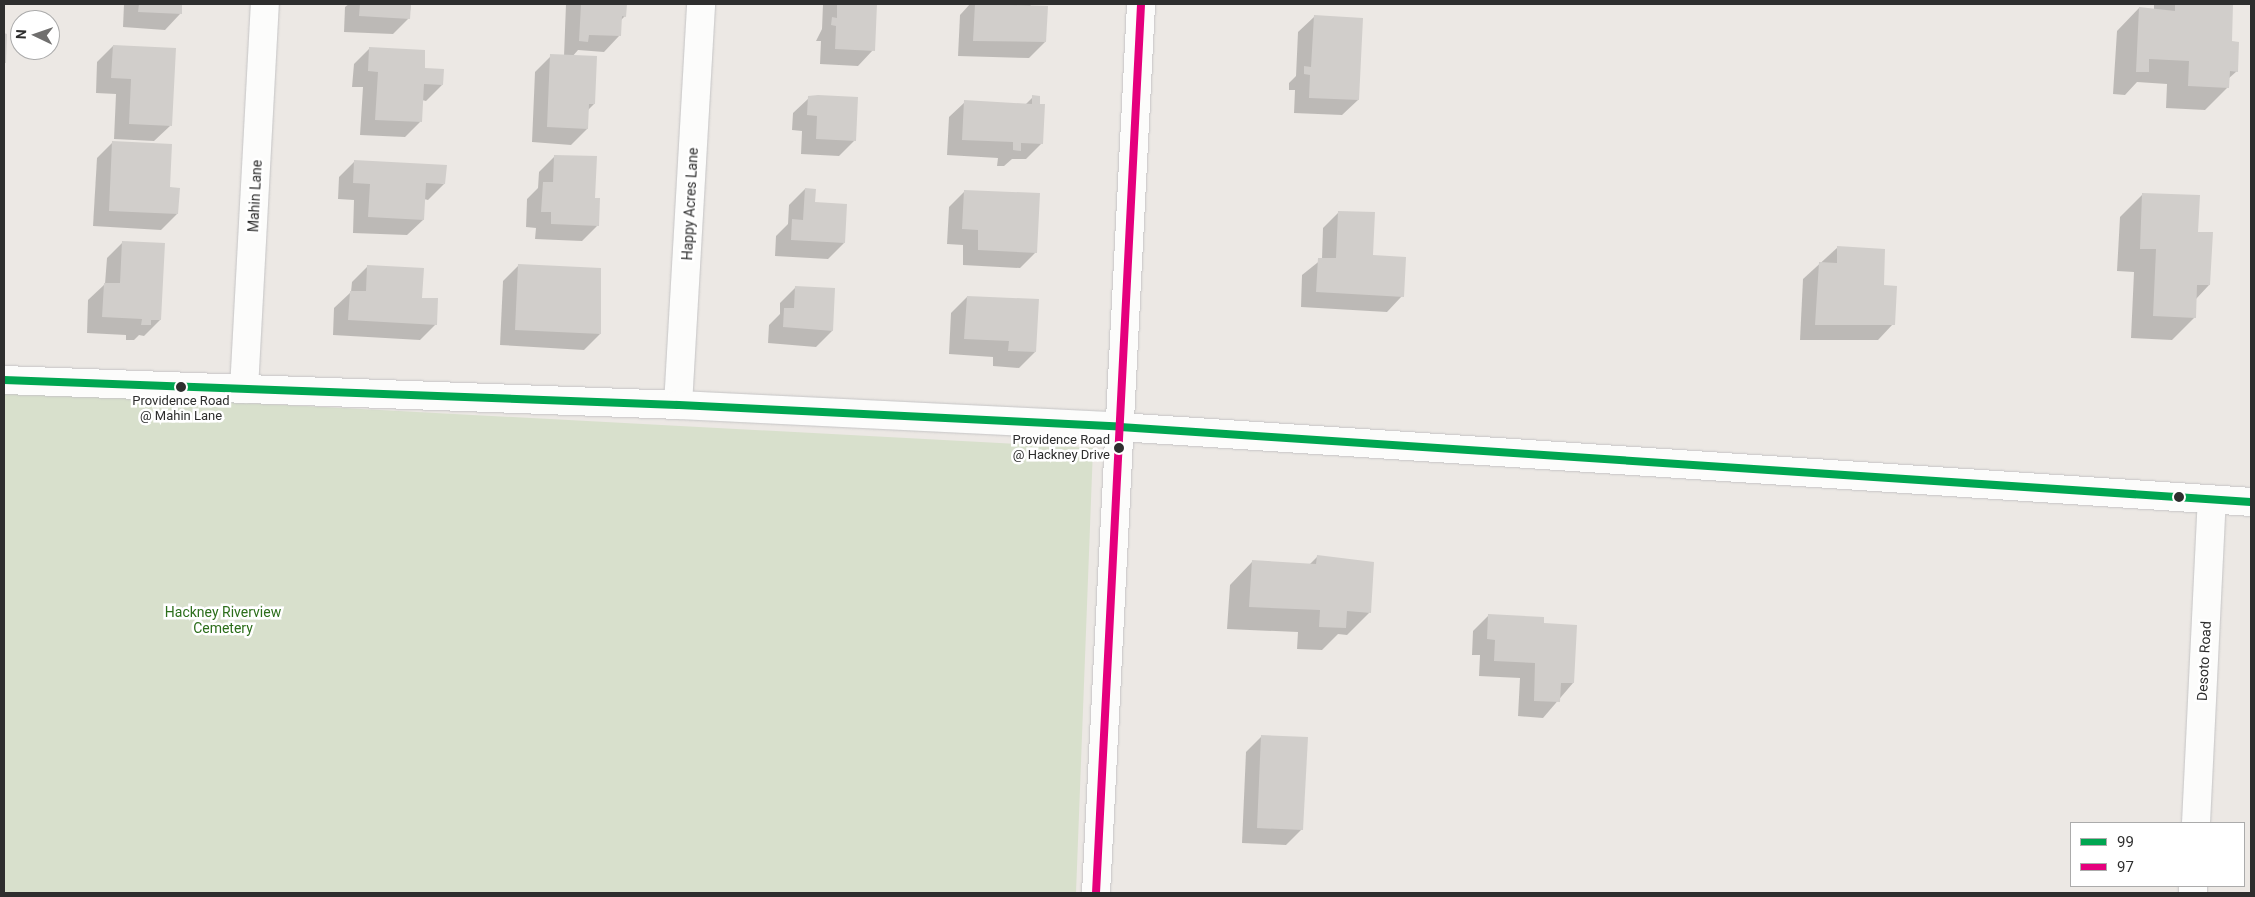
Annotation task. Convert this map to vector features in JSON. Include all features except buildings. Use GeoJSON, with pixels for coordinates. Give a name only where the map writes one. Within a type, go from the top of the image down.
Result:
{"type":"FeatureCollection","features":[{"type":"Feature","properties":{"kind":"street","name":"Mahin Lane"},"geometry":{"type":"LineString","coordinates":[[244,389],[265,4]]}},
{"type":"Feature","properties":{"kind":"street","name":"Happy Acres Lane"},"geometry":{"type":"LineString","coordinates":[[678,405],[701,4]]}},
{"type":"Feature","properties":{"kind":"street"},"geometry":{"type":"LineString","coordinates":[[1096,893],[1141,4]]}},
{"type":"Feature","properties":{"kind":"street"},"geometry":{"type":"LineString","coordinates":[[4,380],[678,405],[1120,427],[2251,502]]}},
{"type":"Feature","properties":{"kind":"street","name":"Desoto Road"},"geometry":{"type":"LineString","coordinates":[[2196,822],[2212,500]]}},
{"type":"Feature","properties":{"kind":"green space","name":"Hackney Riverview Cemetery"},"geometry":{"type":"Polygon","coordinates":[[[4,390],[1093,448],[1076,893],[4,893],[4,390]]]}},
{"type":"Feature","properties":{"kind":"transit line","name":"97"},"geometry":{"type":"LineString","coordinates":[[1096,893],[1141,4]]}},
{"type":"Feature","properties":{"kind":"transit line","name":"99"},"geometry":{"type":"LineString","coordinates":[[4,380],[678,405],[1120,427],[2251,502]]}},
{"type":"Feature","properties":{"kind":"place","name":"Providence Road @ Mahin Lane"},"geometry":{"type":"Point","coordinates":[181,387]}},
{"type":"Feature","properties":{"kind":"place","name":"Providence Road @ Hackney Drive"},"geometry":{"type":"Point","coordinates":[1119,448]}}]}
